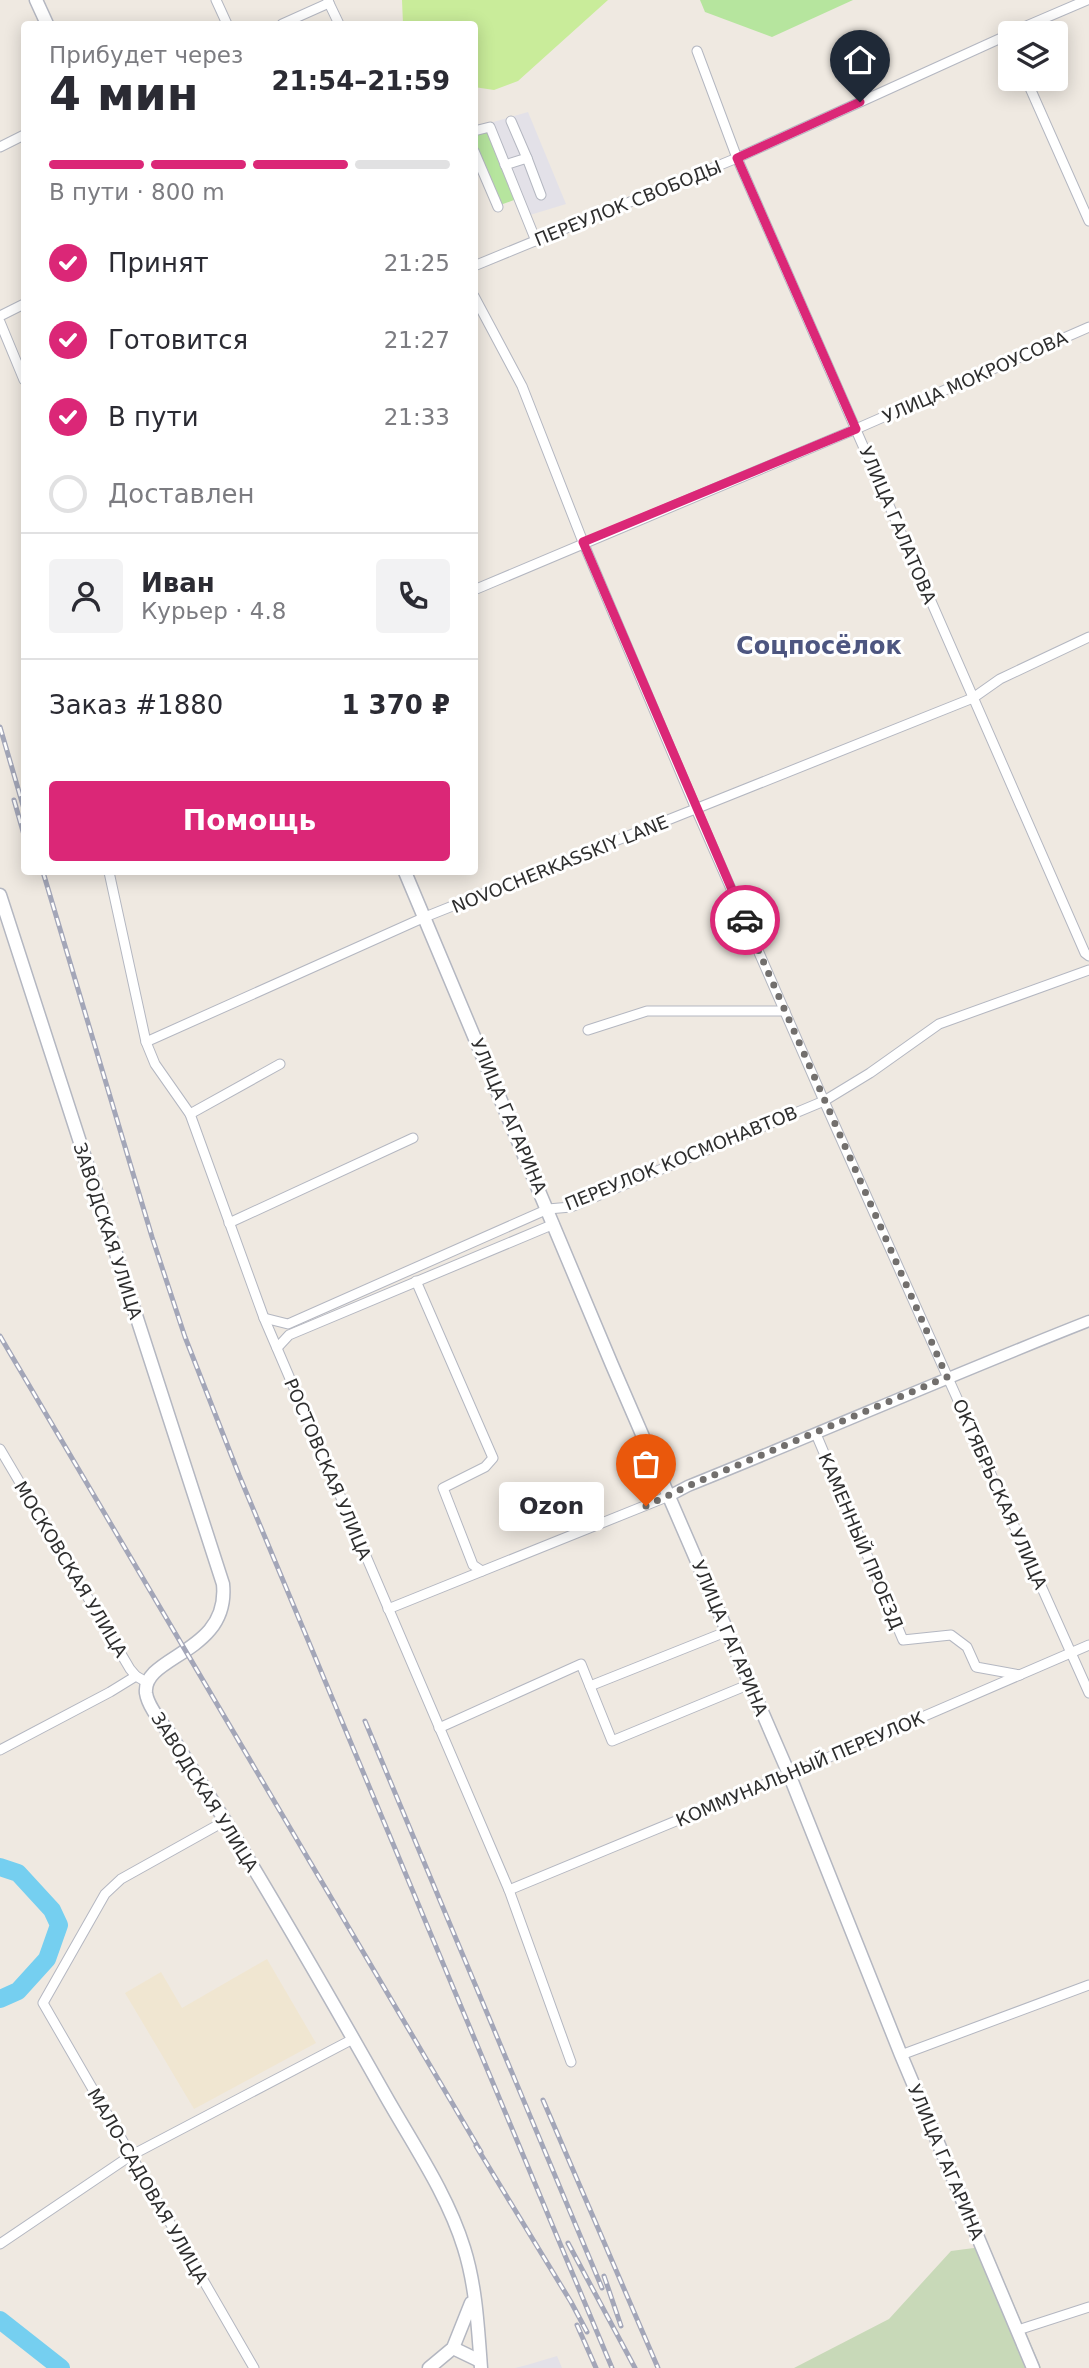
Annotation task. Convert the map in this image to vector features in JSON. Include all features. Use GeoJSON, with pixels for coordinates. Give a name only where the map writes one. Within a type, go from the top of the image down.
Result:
{"type":"FeatureCollection","features":[{"type":"Feature","properties":{"kind":"main road"},"geometry":{"type":"LineString","coordinates":[[36,0],[46,21]]}},
{"type":"Feature","properties":{"kind":"main road","name":"УЛИЦА ГАГАРИНА"},"geometry":{"type":"LineString","coordinates":[[406,875],[612,1365],[789,1774],[901,2055],[1033,2368]]}},
{"type":"Feature","properties":{"kind":"main road","name":"ЗАВОДСКАЯ УЛИЦА"},"geometry":{"type":"LineString","coordinates":[[0,895],[223,1584],[224,1606],[211,1631],[142,1680],[149,1700],[225,1821],[353,2039],[452,2217],[464,2249],[473,2296],[480,2365]]}},
{"type":"Feature","properties":{"kind":"main road"},"geometry":{"type":"LineString","coordinates":[[429,2368],[453,2348],[473,2296]]}},
{"type":"Feature","properties":{"kind":"main road"},"geometry":{"type":"LineString","coordinates":[[453,2348],[480,2365]]}},
{"type":"Feature","properties":{"kind":"street"},"geometry":{"type":"LineString","coordinates":[[216,0],[226,21]]}},
{"type":"Feature","properties":{"kind":"street","name":"ПЕРЕУЛОК СВОБОДЫ"},"geometry":{"type":"LineString","coordinates":[[1042,21],[1087,0]]}},
{"type":"Feature","properties":{"kind":"street"},"geometry":{"type":"LineString","coordinates":[[288,21],[328,2],[338,21]]}},
{"type":"Feature","properties":{"kind":"street","name":"ПЕРЕУЛОК СВОБОДЫ"},"geometry":{"type":"LineString","coordinates":[[478,264],[737,158],[998,41]]}},
{"type":"Feature","properties":{"kind":"street","name":"УЛИЦА ГАЛАТОВА"},"geometry":{"type":"LineString","coordinates":[[697,51],[737,158],[1085,953],[1089,956]]}},
{"type":"Feature","properties":{"kind":"street"},"geometry":{"type":"LineString","coordinates":[[1031,91],[1089,221]]}},
{"type":"Feature","properties":{"kind":"street"},"geometry":{"type":"LineString","coordinates":[[511,121],[541,195]]}},
{"type":"Feature","properties":{"kind":"street"},"geometry":{"type":"LineString","coordinates":[[478,130],[490,127],[536,240]]}},
{"type":"Feature","properties":{"kind":"street"},"geometry":{"type":"LineString","coordinates":[[0,146],[21,136]]}},
{"type":"Feature","properties":{"kind":"street"},"geometry":{"type":"LineString","coordinates":[[505,165],[527,158]]}},
{"type":"Feature","properties":{"kind":"street"},"geometry":{"type":"LineString","coordinates":[[478,160],[498,207]]}},
{"type":"Feature","properties":{"kind":"street","name":"ОКТЯБРЬСКАЯ УЛИЦА"},"geometry":{"type":"LineString","coordinates":[[478,304],[522,386],[583,542],[696,809],[1089,1693]]}},
{"type":"Feature","properties":{"kind":"street"},"geometry":{"type":"LineString","coordinates":[[0,316],[21,306]]}},
{"type":"Feature","properties":{"kind":"street"},"geometry":{"type":"LineString","coordinates":[[0,321],[21,373]]}},
{"type":"Feature","properties":{"kind":"street","name":"УЛИЦА МОКРОУСОВА"},"geometry":{"type":"LineString","coordinates":[[478,588],[856,429],[1089,327]]}},
{"type":"Feature","properties":{"kind":"street","name":"NOVOCHERKASSKIY LANE"},"geometry":{"type":"LineString","coordinates":[[146,1042],[425,918],[973,698],[1000,679],[1089,637]]}},
{"type":"Feature","properties":{"kind":"street","name":"РОСТОВСКАЯ УЛИЦА"},"geometry":{"type":"LineString","coordinates":[[110,875],[146,1042],[155,1064],[190,1114],[264,1318],[509,1890],[571,2062]]}},
{"type":"Feature","properties":{"kind":"street","name":"ПЕРЕУЛОК КОСМОНАВТОВ"},"geometry":{"type":"LineString","coordinates":[[264,1318],[288,1324],[548,1209],[571,1206],[824,1101],[870,1073],[939,1024],[1089,970]]}},
{"type":"Feature","properties":{"kind":"street"},"geometry":{"type":"LineString","coordinates":[[588,1030],[646,1012],[785,1011]]}},
{"type":"Feature","properties":{"kind":"street"},"geometry":{"type":"LineString","coordinates":[[190,1114],[280,1064]]}},
{"type":"Feature","properties":{"kind":"street"},"geometry":{"type":"LineString","coordinates":[[229,1223],[413,1138]]}},
{"type":"Feature","properties":{"kind":"street"},"geometry":{"type":"LineString","coordinates":[[277,1348],[289,1335],[554,1224]]}},
{"type":"Feature","properties":{"kind":"street"},"geometry":{"type":"LineString","coordinates":[[416,1281],[493,1458],[485,1467],[443,1488],[473,1565],[482,1571]]}},
{"type":"Feature","properties":{"kind":"street"},"geometry":{"type":"LineString","coordinates":[[388,1609],[669,1496],[947,1377],[1089,1321]]}},
{"type":"Feature","properties":{"kind":"street","name":"КАМЕННЫЙ ПРОЕЗД"},"geometry":{"type":"LineString","coordinates":[[816,1434],[903,1640],[951,1635],[967,1647],[976,1667],[1020,1675]]}},
{"type":"Feature","properties":{"kind":"street","name":"МОСКОВСКАЯ УЛИЦА"},"geometry":{"type":"LineString","coordinates":[[1,1452],[142,1680]]}},
{"type":"Feature","properties":{"kind":"street"},"geometry":{"type":"LineString","coordinates":[[590,1686],[728,1632]]}},
{"type":"Feature","properties":{"kind":"street","name":"КОММУНАЛЬНЫЙ ПЕРЕУЛОК"},"geometry":{"type":"LineString","coordinates":[[509,1890],[1089,1645]]}},
{"type":"Feature","properties":{"kind":"street"},"geometry":{"type":"LineString","coordinates":[[439,1728],[581,1664],[612,1741],[750,1684]]}},
{"type":"Feature","properties":{"kind":"street"},"geometry":{"type":"LineString","coordinates":[[0,1750],[110,1692],[142,1680]]}},
{"type":"Feature","properties":{"kind":"street","name":"МАЛО-САДОВАЯ УЛИЦА"},"geometry":{"type":"LineString","coordinates":[[225,1821],[121,1879],[105,1894],[43,2003],[254,2368]]}},
{"type":"Feature","properties":{"kind":"street"},"geometry":{"type":"LineString","coordinates":[[901,2055],[1089,1985]]}},
{"type":"Feature","properties":{"kind":"street"},"geometry":{"type":"LineString","coordinates":[[0,2244],[130,2157],[353,2039]]}},
{"type":"Feature","properties":{"kind":"street"},"geometry":{"type":"LineString","coordinates":[[1017,2330],[1089,2307]]}},
{"type":"Feature","properties":{"kind":"shaded area"},"geometry":{"type":"Polygon","coordinates":[[[528,112],[566,204],[530,215],[490,123],[528,112]]]}},
{"type":"Feature","properties":{"kind":"shaded area"},"geometry":{"type":"Polygon","coordinates":[[[267,1959],[316,2043],[194,2109],[125,1993],[161,1972],[182,2008],[267,1959]]]}},
{"type":"Feature","properties":{"kind":"shaded area"},"geometry":{"type":"Polygon","coordinates":[[[557,2356],[562,2368],[515,2368],[527,2365],[557,2356]]]}},
{"type":"Feature","properties":{"kind":"green space"},"geometry":{"type":"Polygon","coordinates":[[[402,0],[608,0],[518,81],[494,90],[478,88],[478,21],[403,21],[402,0]]]}},
{"type":"Feature","properties":{"kind":"green space"},"geometry":{"type":"Polygon","coordinates":[[[700,0],[853,0],[772,37],[705,12],[700,0]]]}},
{"type":"Feature","properties":{"kind":"green space"},"geometry":{"type":"Polygon","coordinates":[[[488,130],[514,200],[500,205],[478,151],[478,132],[488,130]]]}},
{"type":"Feature","properties":{"kind":"green space"},"geometry":{"type":"Polygon","coordinates":[[[989,2246],[1041,2368],[794,2368],[889,2319],[951,2251],[989,2246]]]}},
{"type":"Feature","properties":{"kind":"waterway"},"geometry":{"type":"LineString","coordinates":[[0,1867],[18,1873],[52,1910],[59,1925],[47,1959],[18,1991],[0,1999]]}},
{"type":"Feature","properties":{"kind":"waterway"},"geometry":{"type":"LineString","coordinates":[[0,2320],[61,2368]]}},
{"type":"Feature","properties":{"kind":"railway"},"geometry":{"type":"LineString","coordinates":[[0,727],[21,799]]}},
{"type":"Feature","properties":{"kind":"railway"},"geometry":{"type":"LineString","coordinates":[[14,800],[21,824]]}},
{"type":"Feature","properties":{"kind":"railway"},"geometry":{"type":"LineString","coordinates":[[44,875],[152,1237],[185,1337],[239,1475],[612,2368]]}},
{"type":"Feature","properties":{"kind":"railway"},"geometry":{"type":"LineString","coordinates":[[0,1336],[481,2152]]}},
{"type":"Feature","properties":{"kind":"railway"},"geometry":{"type":"LineString","coordinates":[[365,1721],[602,2288]]}},
{"type":"Feature","properties":{"kind":"railway"},"geometry":{"type":"LineString","coordinates":[[543,2100],[658,2368]]}},
{"type":"Feature","properties":{"kind":"railway"},"geometry":{"type":"LineString","coordinates":[[476,2146],[587,2332]]}},
{"type":"Feature","properties":{"kind":"railway"},"geometry":{"type":"LineString","coordinates":[[568,2243],[635,2368]]}},
{"type":"Feature","properties":{"kind":"railway"},"geometry":{"type":"LineString","coordinates":[[604,2276],[621,2326]]}},
{"type":"Feature","properties":{"kind":"railway"},"geometry":{"type":"LineString","coordinates":[[577,2325],[596,2368]]}},
{"type":"Feature","properties":{"kind":"way so far"},"geometry":{"type":"LineString","coordinates":[[646,1506],[947,1377],[745,920]]}},
{"type":"Feature","properties":{"kind":"place","name":"Ozon"},"geometry":{"type":"Point","coordinates":[646,1506]}},
{"type":"Feature","properties":{"kind":"district","name":"Соцпосёлок"},"geometry":{"type":"Point","coordinates":[819,646]}},
{"type":"Feature","properties":{"kind":"route"},"geometry":{"type":"LineString","coordinates":[[745,920],[583,542],[856,429],[737,158],[860,102]]}}]}
